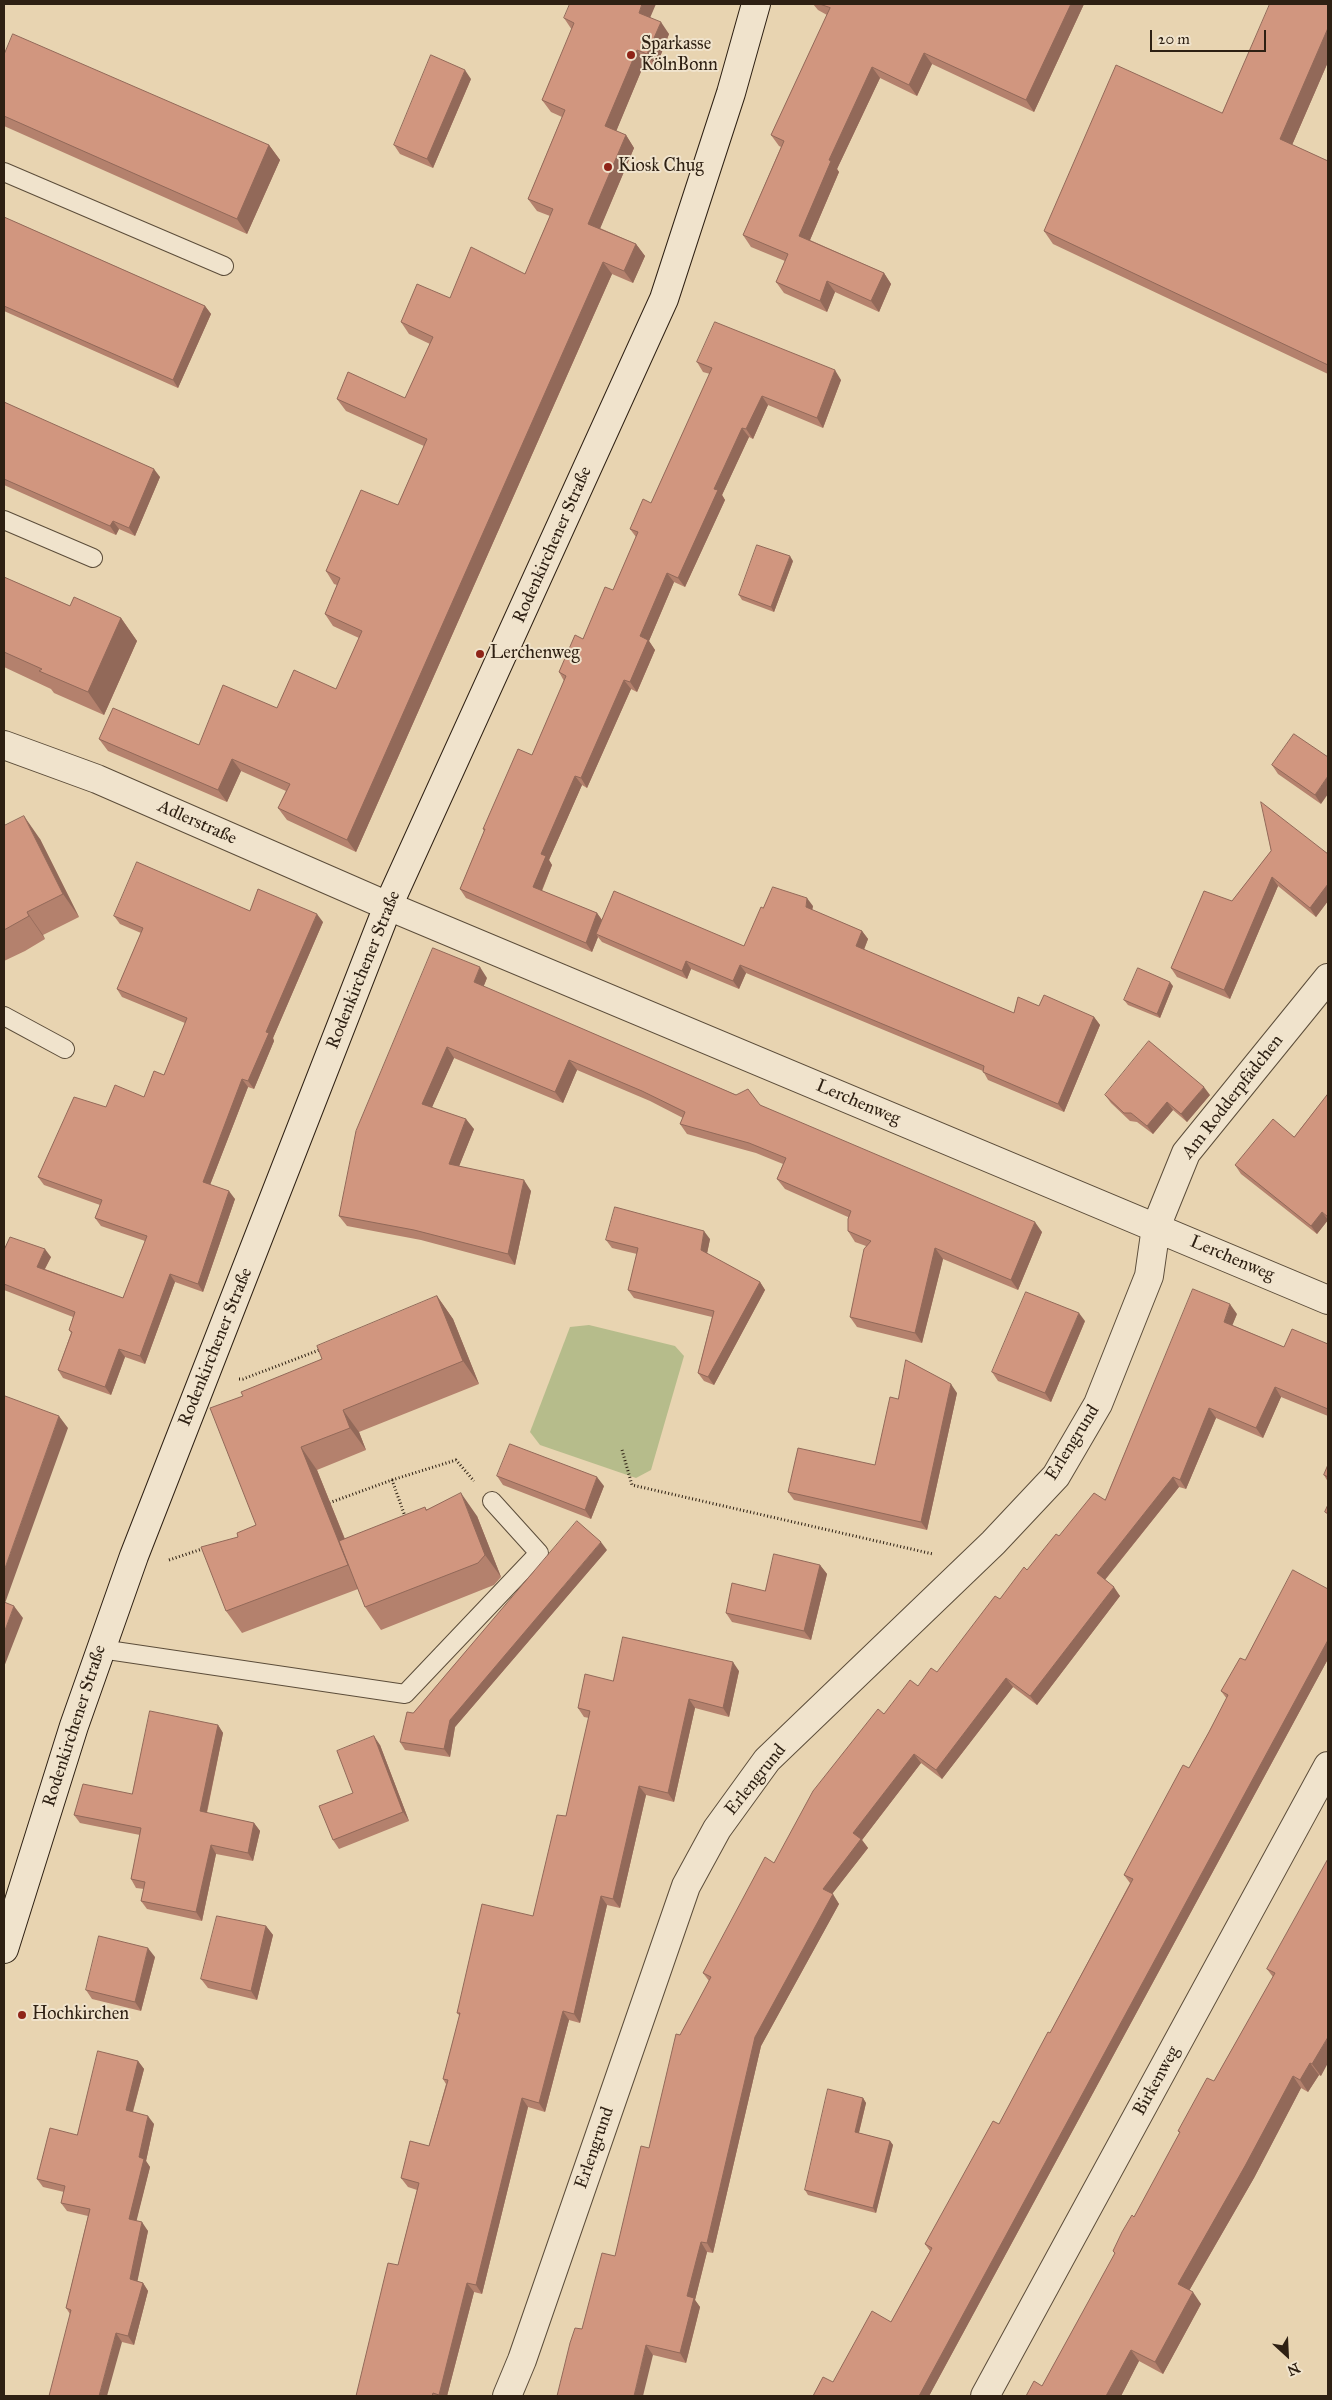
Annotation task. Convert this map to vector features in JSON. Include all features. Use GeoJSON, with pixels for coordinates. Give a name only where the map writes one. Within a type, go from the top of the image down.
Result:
{"type":"FeatureCollection","features":[{"type":"Feature","properties":{"kind":"street","name":"Rodenkirchener Straße"},"geometry":{"type":"LineString","coordinates":[[4,1949],[74,1726],[134,1556],[388,906],[664,299],[731,93],[756,4]]}},
{"type":"Feature","properties":{"kind":"street","name":"Adlerstraße"},"geometry":{"type":"LineString","coordinates":[[4,745],[97,779],[388,906]]}},
{"type":"Feature","properties":{"kind":"street","name":"Lerchenweg"},"geometry":{"type":"LineString","coordinates":[[388,906],[1328,1300]]}},
{"type":"Feature","properties":{"kind":"street","name":"Am Rodderpfädchen"},"geometry":{"type":"LineString","coordinates":[[1156,1227],[1186,1152],[1328,978]]}},
{"type":"Feature","properties":{"kind":"street","name":"Erlengrund"},"geometry":{"type":"LineString","coordinates":[[507,2396],[522,2360],[686,1886],[717,1829],[767,1760],[972,1563],[1056,1476],[1098,1404],[1149,1276],[1156,1227]]}},
{"type":"Feature","properties":{"kind":"street","name":"Birkenweg"},"geometry":{"type":"LineString","coordinates":[[985,2396],[1328,1766]]}},
{"type":"Feature","properties":{"kind":"lane"},"geometry":{"type":"LineString","coordinates":[[4,172],[224,266]]}},
{"type":"Feature","properties":{"kind":"lane"},"geometry":{"type":"LineString","coordinates":[[4,520],[93,558]]}},
{"type":"Feature","properties":{"kind":"lane"},"geometry":{"type":"LineString","coordinates":[[4,1016],[65,1049]]}},
{"type":"Feature","properties":{"kind":"lane"},"geometry":{"type":"LineString","coordinates":[[101,1649],[405,1694],[539,1553],[492,1501]]}},
{"type":"Feature","properties":{"kind":"path"},"geometry":{"type":"LineString","coordinates":[[204,1378],[243,1379],[323,1348]]}},
{"type":"Feature","properties":{"kind":"path"},"geometry":{"type":"LineString","coordinates":[[622,1450],[632,1485],[972,1563]]}},
{"type":"Feature","properties":{"kind":"path"},"geometry":{"type":"LineString","coordinates":[[318,1507],[392,1480],[456,1460],[492,1501]]}},
{"type":"Feature","properties":{"kind":"path"},"geometry":{"type":"LineString","coordinates":[[392,1480],[408,1523]]}},
{"type":"Feature","properties":{"kind":"path"},"geometry":{"type":"LineString","coordinates":[[134,1556],[172,1560],[209,1547]]}},
{"type":"Feature","properties":{"kind":"green space"},"geometry":{"type":"Polygon","coordinates":[[[589,1325],[675,1346],[684,1356],[651,1470],[636,1478],[540,1445],[530,1432],[570,1327],[589,1325]]]}},
{"type":"Feature","properties":{"kind":"building"},"geometry":{"type":"Polygon","coordinates":[[[570,4],[642,4],[639,13],[661,22],[647,54],[637,50],[605,126],[626,135],[588,224],[636,244],[624,271],[603,262],[347,840],[278,808],[290,784],[232,759],[218,790],[99,739],[113,708],[199,745],[223,685],[277,708],[294,670],[336,689],[362,631],[325,614],[340,578],[326,571],[361,490],[398,505],[427,439],[337,399],[348,372],[405,398],[433,337],[401,322],[417,284],[450,298],[471,247],[525,274],[553,209],[528,199],[565,110],[542,100],[574,23],[564,18],[570,4]]]}},
{"type":"Feature","properties":{"kind":"building"},"geometry":{"type":"Polygon","coordinates":[[[820,4],[1071,4],[1026,100],[924,53],[909,85],[872,67],[829,160],[831,161],[799,236],[884,273],[871,301],[827,281],[820,301],[776,282],[788,254],[743,235],[784,141],[771,135],[830,8],[820,4]]]}},
{"type":"Feature","properties":{"kind":"building"},"geometry":{"type":"Polygon","coordinates":[[[1270,4],[1328,4],[1328,28],[1280,139],[1328,161],[1328,365],[1044,231],[1116,65],[1222,113],[1270,4]]]}},
{"type":"Feature","properties":{"kind":"building"},"geometry":{"type":"Polygon","coordinates":[[[13,34],[269,145],[237,219],[4,116],[4,55],[13,34]]]}},
{"type":"Feature","properties":{"kind":"building"},"geometry":{"type":"Polygon","coordinates":[[[431,55],[465,70],[427,159],[394,145],[431,55]]]}},
{"type":"Feature","properties":{"kind":"building"},"geometry":{"type":"Polygon","coordinates":[[[4,217],[205,306],[173,380],[4,306],[4,217]]]}},
{"type":"Feature","properties":{"kind":"building"},"geometry":{"type":"Polygon","coordinates":[[[715,322],[835,370],[817,418],[762,396],[746,429],[742,428],[714,489],[718,490],[678,578],[667,573],[640,636],[648,640],[630,682],[624,680],[581,778],[575,776],[541,854],[546,856],[533,887],[597,913],[586,943],[460,889],[485,829],[483,829],[518,749],[532,755],[566,676],[559,672],[575,635],[583,639],[605,587],[613,590],[638,532],[630,529],[643,499],[651,503],[712,368],[697,362],[715,322]]]}},
{"type":"Feature","properties":{"kind":"building"},"geometry":{"type":"Polygon","coordinates":[[[4,402],[154,469],[129,528],[113,521],[110,526],[4,479],[4,402]]]}},
{"type":"Feature","properties":{"kind":"building"},"geometry":{"type":"Polygon","coordinates":[[[757,545],[790,556],[771,607],[739,595],[757,545]]]}},
{"type":"Feature","properties":{"kind":"building"},"geometry":{"type":"Polygon","coordinates":[[[4,577],[70,606],[74,597],[121,618],[88,692],[39,671],[42,669],[4,652],[4,577]]]}},
{"type":"Feature","properties":{"kind":"building"},"geometry":{"type":"Polygon","coordinates":[[[1294,734],[1328,757],[1328,776],[1315,795],[1272,765],[1294,734]]]}},
{"type":"Feature","properties":{"kind":"building"},"geometry":{"type":"Polygon","coordinates":[[[1261,802],[1328,854],[1328,884],[1310,908],[1272,877],[1224,990],[1171,968],[1204,891],[1232,901],[1271,851],[1261,802]]]}},
{"type":"Feature","properties":{"kind":"building"},"geometry":{"type":"Polygon","coordinates":[[[24,816],[63,894],[27,912],[29,916],[4,930],[4,826],[24,816]]]}},
{"type":"Feature","properties":{"kind":"building"},"geometry":{"type":"Polygon","coordinates":[[[137,862],[250,911],[258,889],[317,914],[266,1032],[269,1033],[248,1081],[242,1079],[203,1182],[229,1191],[198,1284],[170,1274],[140,1356],[119,1349],[105,1387],[58,1370],[72,1332],[69,1330],[75,1312],[4,1284],[4,1250],[10,1237],[45,1249],[37,1267],[123,1298],[147,1236],[95,1218],[102,1200],[38,1177],[74,1097],[106,1107],[115,1085],[144,1097],[154,1071],[164,1075],[187,1018],[117,989],[143,928],[114,916],[137,862]]]}},
{"type":"Feature","properties":{"kind":"building"},"geometry":{"type":"Polygon","coordinates":[[[773,887],[807,898],[806,907],[862,931],[856,946],[1014,1013],[1018,997],[1039,1006],[1044,995],[1094,1017],[1058,1104],[983,1072],[984,1066],[740,965],[733,981],[686,961],[682,971],[596,934],[614,891],[744,946],[761,907],[763,908],[773,887]]]}},
{"type":"Feature","properties":{"kind":"building"},"geometry":{"type":"Polygon","coordinates":[[[433,948],[480,967],[474,982],[736,1095],[748,1089],[760,1105],[1035,1222],[1011,1280],[935,1248],[915,1333],[850,1317],[864,1249],[871,1241],[848,1231],[848,1219],[851,1211],[777,1179],[786,1158],[749,1143],[680,1124],[685,1112],[642,1091],[569,1060],[555,1092],[447,1047],[422,1104],[466,1119],[449,1164],[524,1180],[508,1254],[414,1230],[339,1216],[356,1131],[433,948]]]}},
{"type":"Feature","properties":{"kind":"building"},"geometry":{"type":"Polygon","coordinates":[[[1138,968],[1170,982],[1157,1014],[1124,1000],[1138,968]]]}},
{"type":"Feature","properties":{"kind":"building"},"geometry":{"type":"Polygon","coordinates":[[[1149,1041],[1204,1087],[1181,1114],[1167,1102],[1147,1126],[1131,1113],[1124,1113],[1105,1095],[1149,1041]]]}},
{"type":"Feature","properties":{"kind":"building"},"geometry":{"type":"Polygon","coordinates":[[[1328,1094],[1328,1217],[1322,1212],[1311,1226],[1235,1165],[1273,1119],[1294,1137],[1328,1094]]]}},
{"type":"Feature","properties":{"kind":"building"},"geometry":{"type":"Polygon","coordinates":[[[615,1207],[704,1231],[701,1250],[760,1282],[708,1377],[698,1373],[714,1311],[628,1290],[638,1248],[606,1240],[615,1207]]]}},
{"type":"Feature","properties":{"kind":"building"},"geometry":{"type":"Polygon","coordinates":[[[1193,1289],[1230,1304],[1224,1322],[1284,1347],[1292,1329],[1328,1344],[1328,1409],[1275,1387],[1256,1428],[1209,1408],[1180,1480],[1173,1477],[1097,1573],[1114,1587],[1030,1696],[1006,1678],[936,1770],[914,1754],[853,1833],[861,1839],[823,1889],[833,1894],[755,2037],[707,2243],[701,2242],[687,2296],[694,2298],[680,2353],[646,2345],[634,2396],[557,2396],[575,2328],[582,2329],[602,2253],[615,2256],[641,2146],[649,2148],[676,2034],[680,2035],[711,1977],[703,1973],[765,1857],[774,1863],[813,1791],[878,1709],[884,1714],[910,1680],[918,1686],[931,1668],[937,1672],[995,1596],[1000,1599],[1024,1567],[1027,1570],[1056,1534],[1059,1536],[1094,1493],[1105,1500],[1193,1289]]]}},
{"type":"Feature","properties":{"kind":"building"},"geometry":{"type":"Polygon","coordinates":[[[1026,1292],[1079,1313],[1045,1393],[992,1372],[1026,1292]]]}},
{"type":"Feature","properties":{"kind":"building"},"geometry":{"type":"Polygon","coordinates":[[[437,1296],[463,1361],[343,1410],[350,1428],[301,1447],[348,1565],[226,1611],[201,1547],[238,1537],[237,1533],[256,1525],[210,1408],[243,1396],[241,1392],[322,1359],[317,1346],[437,1296]]]}},
{"type":"Feature","properties":{"kind":"building"},"geometry":{"type":"Polygon","coordinates":[[[906,1360],[951,1384],[921,1522],[788,1492],[798,1448],[875,1465],[890,1397],[898,1399],[906,1360]]]}},
{"type":"Feature","properties":{"kind":"building"},"geometry":{"type":"Polygon","coordinates":[[[5,1396],[59,1416],[4,1571],[4,1401],[5,1396]]]}},
{"type":"Feature","properties":{"kind":"building"},"geometry":{"type":"Polygon","coordinates":[[[510,1444],[597,1477],[585,1510],[497,1476],[510,1444]]]}},
{"type":"Feature","properties":{"kind":"building"},"geometry":{"type":"Polygon","coordinates":[[[1328,1465],[1328,1477],[1324,1475],[1328,1465]]]}},
{"type":"Feature","properties":{"kind":"building"},"geometry":{"type":"Polygon","coordinates":[[[461,1493],[485,1555],[478,1563],[365,1607],[339,1541],[425,1507],[426,1510],[461,1493]]]}},
{"type":"Feature","properties":{"kind":"building"},"geometry":{"type":"Polygon","coordinates":[[[577,1521],[601,1542],[450,1720],[444,1749],[400,1742],[407,1712],[413,1713],[577,1521]]]}},
{"type":"Feature","properties":{"kind":"building"},"geometry":{"type":"Polygon","coordinates":[[[774,1554],[820,1565],[804,1631],[726,1613],[732,1583],[765,1591],[774,1554]]]}},
{"type":"Feature","properties":{"kind":"building"},"geometry":{"type":"Polygon","coordinates":[[[1293,1570],[1328,1589],[1328,1640],[919,2396],[813,2396],[823,2377],[833,2382],[872,2311],[891,2322],[932,2248],[925,2244],[993,2121],[999,2124],[1048,2032],[1050,2033],[1133,1879],[1124,1875],[1183,1765],[1189,1768],[1209,1732],[1228,1695],[1221,1691],[1240,1658],[1245,1660],[1293,1570]]]}},
{"type":"Feature","properties":{"kind":"building"},"geometry":{"type":"Polygon","coordinates":[[[4,1602],[14,1606],[4,1633],[4,1602]]]}},
{"type":"Feature","properties":{"kind":"building"},"geometry":{"type":"Polygon","coordinates":[[[623,1637],[733,1662],[723,1708],[689,1699],[668,1793],[639,1786],[613,1899],[601,1896],[574,2014],[563,2011],[539,2103],[522,2098],[476,2285],[467,2283],[439,2395],[433,2393],[432,2396],[356,2396],[388,2263],[398,2265],[419,2183],[401,2178],[410,2141],[429,2146],[448,2080],[443,2079],[460,2013],[457,2013],[482,1904],[533,1916],[557,1815],[566,1816],[590,1711],[578,1708],[585,1674],[613,1681],[623,1637]]]}},
{"type":"Feature","properties":{"kind":"building"},"geometry":{"type":"Polygon","coordinates":[[[150,1711],[218,1725],[200,1811],[254,1823],[248,1853],[211,1845],[196,1912],[141,1901],[145,1882],[131,1879],[141,1828],[74,1815],[83,1784],[132,1794],[150,1711]]]}},
{"type":"Feature","properties":{"kind":"building"},"geometry":{"type":"Polygon","coordinates":[[[374,1736],[403,1812],[333,1840],[319,1806],[353,1793],[337,1751],[374,1736]]]}},
{"type":"Feature","properties":{"kind":"building"},"geometry":{"type":"Polygon","coordinates":[[[1328,1859],[1328,2037],[1300,2080],[1293,2076],[1245,2166],[1178,2284],[1193,2292],[1155,2362],[1131,2350],[1106,2396],[1026,2396],[1034,2381],[1042,2386],[1115,2253],[1113,2251],[1122,2232],[1132,2215],[1134,2217],[1207,2078],[1214,2081],[1275,1973],[1267,1969],[1328,1859]]]}},
{"type":"Feature","properties":{"kind":"building"},"geometry":{"type":"Polygon","coordinates":[[[217,1916],[266,1926],[251,1991],[201,1979],[217,1916]]]}},
{"type":"Feature","properties":{"kind":"building"},"geometry":{"type":"Polygon","coordinates":[[[99,1936],[148,1948],[135,2002],[86,1990],[99,1936]]]}},
{"type":"Feature","properties":{"kind":"building"},"geometry":{"type":"Polygon","coordinates":[[[98,2051],[138,2061],[126,2110],[148,2116],[139,2157],[144,2159],[129,2219],[142,2222],[130,2279],[143,2283],[128,2336],[116,2333],[99,2396],[49,2396],[71,2310],[66,2308],[90,2209],[61,2203],[65,2186],[37,2179],[50,2128],[77,2135],[98,2051]]]}},
{"type":"Feature","properties":{"kind":"building"},"geometry":{"type":"Polygon","coordinates":[[[828,2089],[863,2098],[855,2132],[890,2141],[873,2208],[805,2190],[828,2089]]]}},
{"type":"Feature","properties":{"kind":"place","name":"Sparkasse KölnBonn"},"geometry":{"type":"Point","coordinates":[631,55]}},
{"type":"Feature","properties":{"kind":"place","name":"Kiosk Chug"},"geometry":{"type":"Point","coordinates":[608,167]}},
{"type":"Feature","properties":{"kind":"place","name":"Lerchenweg"},"geometry":{"type":"Point","coordinates":[480,654]}},
{"type":"Feature","properties":{"kind":"place","name":"Hochkirchen"},"geometry":{"type":"Point","coordinates":[22,2015]}}]}
